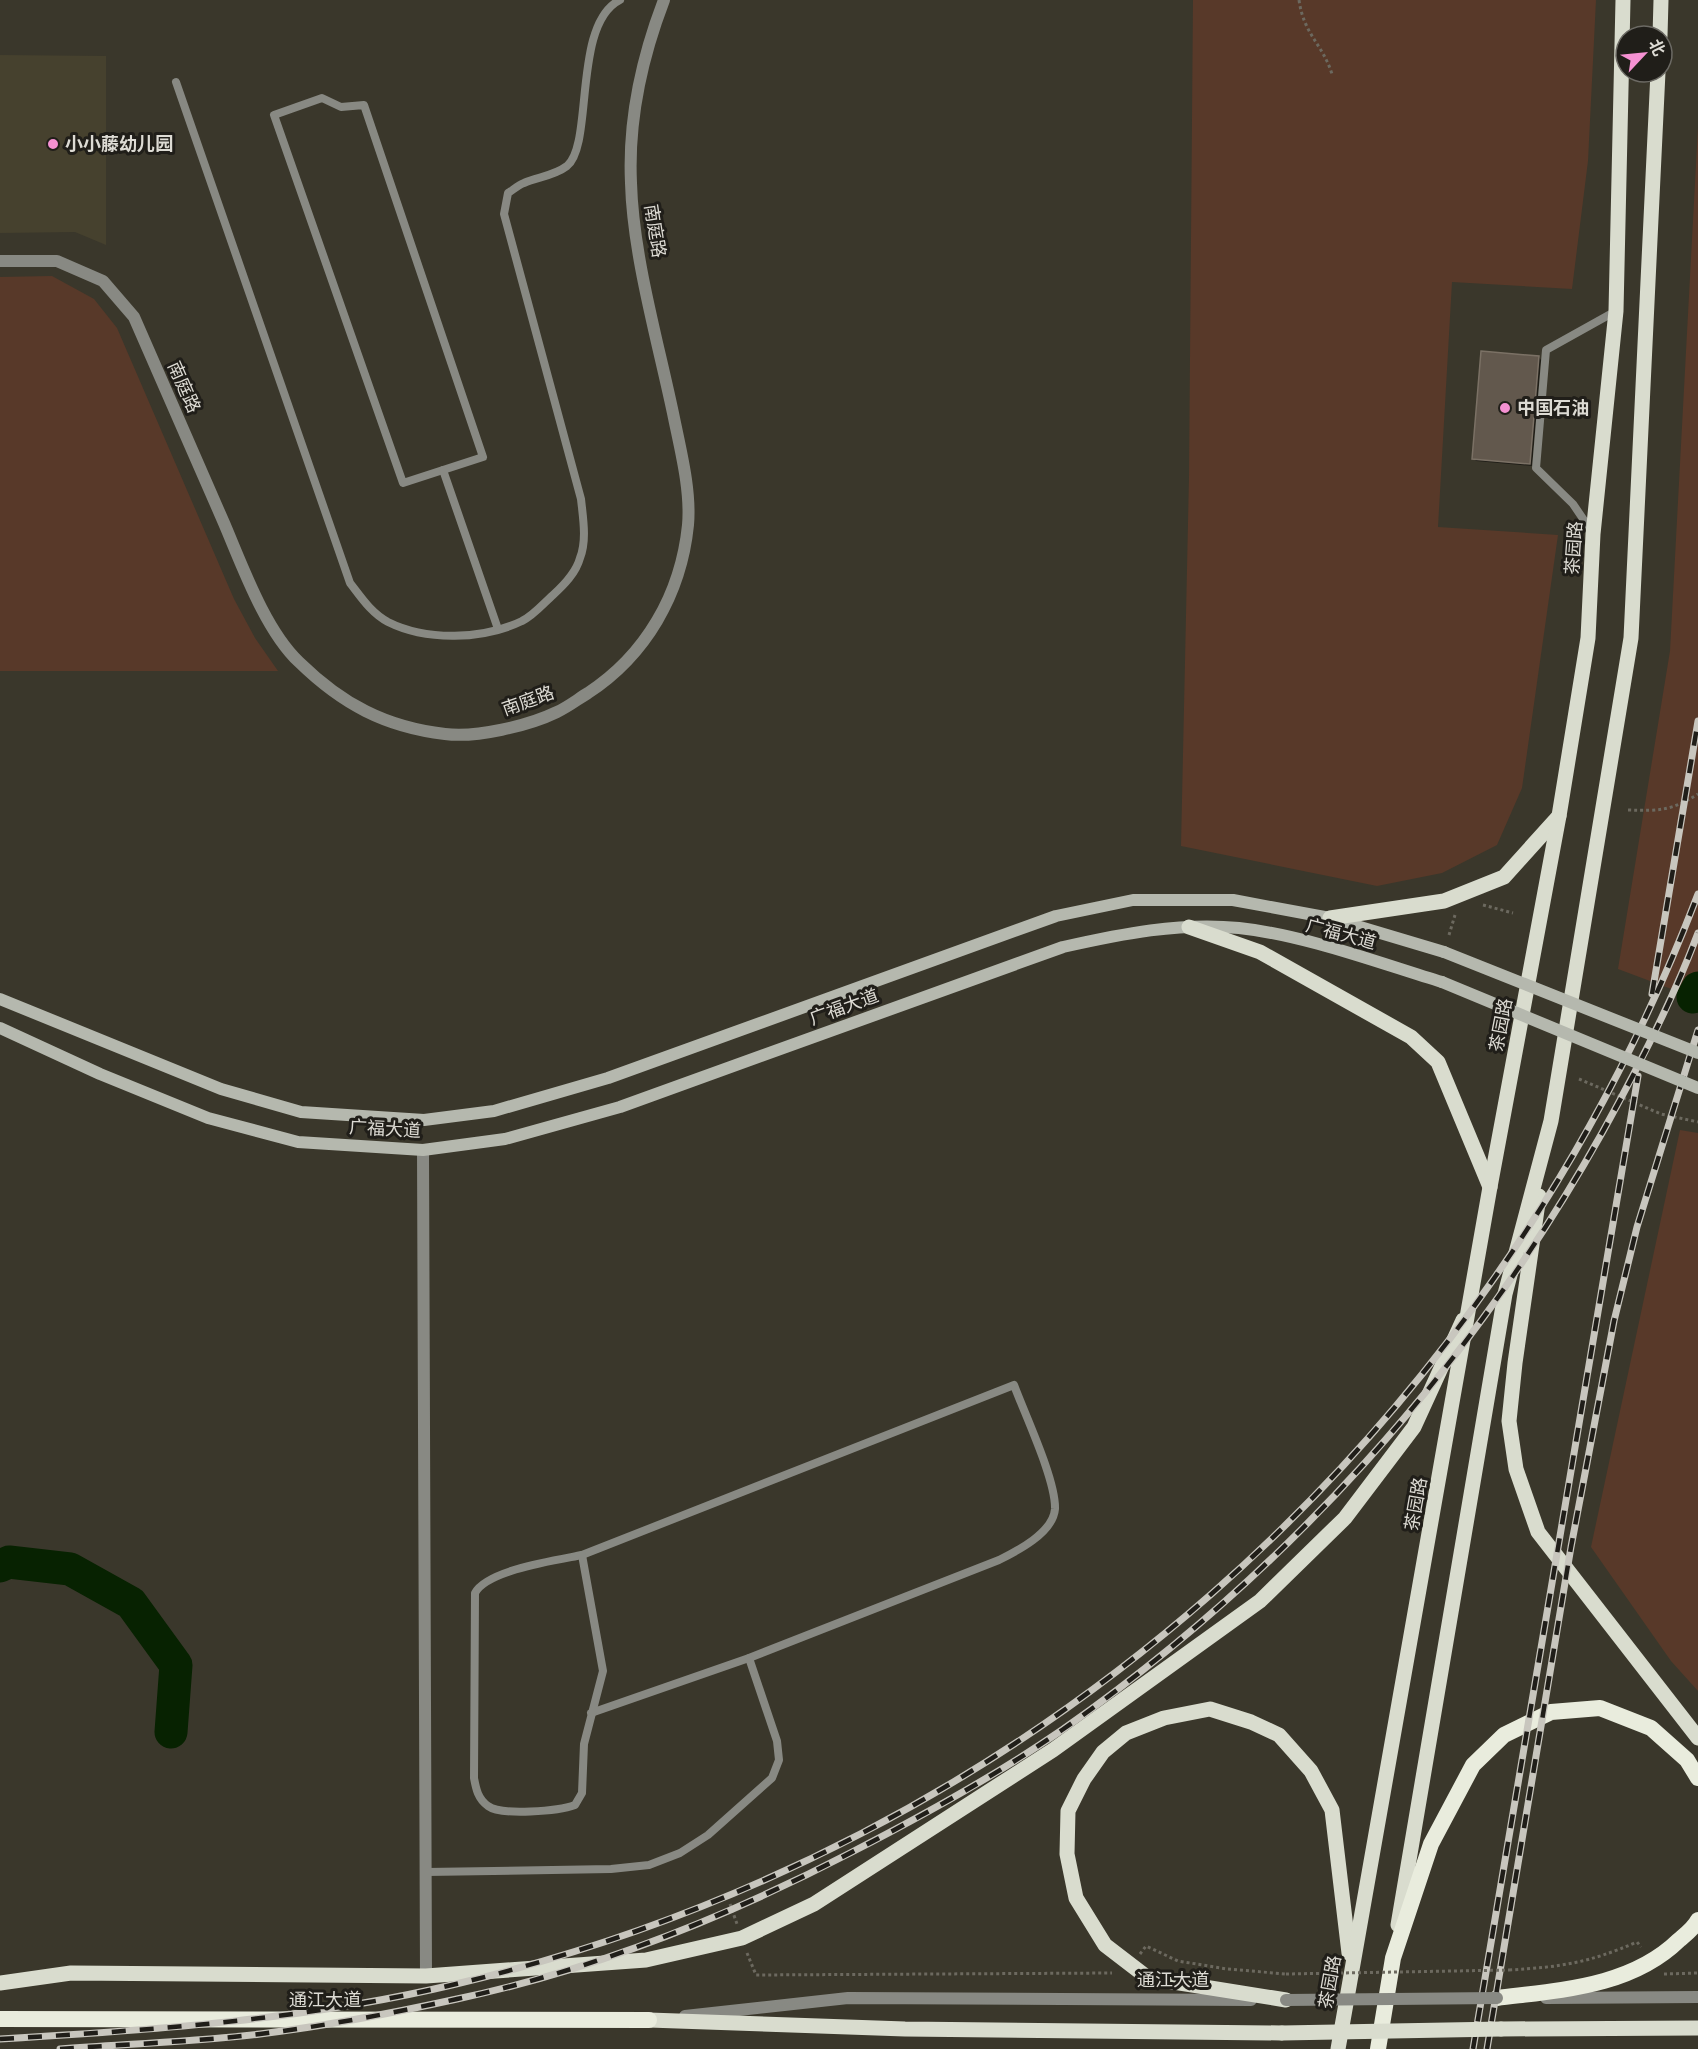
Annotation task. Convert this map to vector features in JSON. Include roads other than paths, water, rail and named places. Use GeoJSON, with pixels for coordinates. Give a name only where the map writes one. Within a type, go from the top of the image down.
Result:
{"type":"FeatureCollection","features":[{"type":"Feature","properties":{"kind":"highway"},"geometry":{"type":"LineString","coordinates":[[1378,2049],[1393,1958],[1431,1844],[1473,1765],[1504,1735],[1551,1712],[1600,1708],[1651,1728],[1687,1760],[1698,1778]]}},
{"type":"Feature","properties":{"kind":"highway"},"geometry":{"type":"LineString","coordinates":[[1497,1998],[1579,1987],[1631,1973],[1664,1955],[1698,1920]]}},
{"type":"Feature","properties":{"kind":"highway","name":"通江大道"},"geometry":{"type":"LineString","coordinates":[[0,2019],[649,2020]]}},
{"type":"Feature","properties":{"kind":"main road","name":"茶园路"},"geometry":{"type":"LineString","coordinates":[[1338,2049],[1490,1187],[1559,816],[1588,638],[1593,534],[1616,311],[1623,0]]}},
{"type":"Feature","properties":{"kind":"main road"},"geometry":{"type":"LineString","coordinates":[[1660,24],[1661,0]]}},
{"type":"Feature","properties":{"kind":"main road"},"geometry":{"type":"LineString","coordinates":[[1657,84],[1631,638],[1551,1121],[1515,1363],[1509,1421],[1516,1469],[1538,1532],[1698,1738]]}},
{"type":"Feature","properties":{"kind":"main road"},"geometry":{"type":"LineString","coordinates":[[1330,918],[1444,901],[1504,877],[1559,816]]}},
{"type":"Feature","properties":{"kind":"main road","name":"广福大道"},"geometry":{"type":"LineString","coordinates":[[0,999],[221,1089],[301,1112],[424,1120],[494,1111],[608,1078],[1056,916],[1133,900],[1233,900],[1330,918],[1444,951],[1698,1053]]}},
{"type":"Feature","properties":{"kind":"main road"},"geometry":{"type":"LineString","coordinates":[[1189,927],[1260,952],[1411,1037],[1438,1062],[1490,1187]]}},
{"type":"Feature","properties":{"kind":"main road","name":"广福大道"},"geometry":{"type":"LineString","coordinates":[[0,1028],[100,1074],[208,1118],[298,1142],[423,1150],[505,1138],[620,1107],[1063,947],[1135,931],[1189,927],[1239,928],[1331,948],[1442,982],[1698,1088]]}},
{"type":"Feature","properties":{"kind":"main road"},"geometry":{"type":"LineString","coordinates":[[1393,1958],[1505,1294],[1551,1121]]}},
{"type":"Feature","properties":{"kind":"main road"},"geometry":{"type":"LineString","coordinates":[[0,1983],[71,1973],[426,1976],[646,1960],[742,1938],[814,1904],[1053,1750],[1260,1601],[1345,1518],[1414,1427],[1472,1298]]}},
{"type":"Feature","properties":{"kind":"main road"},"geometry":{"type":"LineString","coordinates":[[1286,2000],[1148,1978],[1105,1945],[1076,1899],[1067,1854],[1068,1811],[1084,1779],[1103,1752],[1126,1734],[1164,1718],[1210,1709],[1251,1722],[1279,1735],[1311,1771],[1332,1810],[1351,1972]]}},
{"type":"Feature","properties":{"kind":"main road","name":"通江大道"},"geometry":{"type":"LineString","coordinates":[[649,2020],[905,2030],[1282,2033],[1698,2028]]}},
{"type":"Feature","properties":{"kind":"street","name":"南庭路"},"geometry":{"type":"LineString","coordinates":[[0,261],[57,261],[103,281],[134,317],[260,607],[296,660],[339,695],[395,726],[449,735],[499,730],[557,712],[609,679],[651,634],[679,576],[688,522],[684,467],[638,245],[631,186],[631,136],[636,91],[646,47],[664,0]]}},
{"type":"Feature","properties":{"kind":"street"},"geometry":{"type":"LineString","coordinates":[[423,1150],[426,1976]]}},
{"type":"Feature","properties":{"kind":"street","name":"通江大道"},"geometry":{"type":"LineString","coordinates":[[649,2020],[848,1998],[1286,2000],[1698,1997]]}},
{"type":"Feature","properties":{"kind":"lane"},"geometry":{"type":"LineString","coordinates":[[176,82],[350,582],[369,608],[387,621],[417,632],[439,637],[498,629],[523,621],[568,581],[580,558],[584,530],[581,499],[504,214],[508,193],[523,183],[543,178],[568,166],[577,149],[585,77],[598,25],[611,4],[620,0]]}},
{"type":"Feature","properties":{"kind":"lane"},"geometry":{"type":"LineString","coordinates":[[322,98],[341,107],[364,105],[483,457],[443,470],[403,483],[274,115],[322,98]]}},
{"type":"Feature","properties":{"kind":"lane"},"geometry":{"type":"LineString","coordinates":[[1593,534],[1573,504],[1536,468],[1546,350],[1616,311]]}},
{"type":"Feature","properties":{"kind":"lane"},"geometry":{"type":"LineString","coordinates":[[443,470],[498,629]]}},
{"type":"Feature","properties":{"kind":"lane"},"geometry":{"type":"LineString","coordinates":[[582,1555],[603,1671],[591,1713],[584,1744],[582,1793],[575,1805],[565,1809],[503,1811],[488,1807],[477,1794],[474,1778],[475,1593],[484,1583],[523,1568],[582,1555],[1014,1385],[1049,1478],[1055,1510],[1046,1527],[1029,1545],[999,1560],[749,1658],[591,1713]]}},
{"type":"Feature","properties":{"kind":"lane"},"geometry":{"type":"LineString","coordinates":[[426,1872],[611,1869],[649,1865],[680,1853],[708,1835],[772,1778],[779,1760],[777,1741],[749,1658]]}},
{"type":"Feature","properties":{"kind":"waterway"},"geometry":{"type":"LineString","coordinates":[[1693,997],[1698,988]]}},
{"type":"Feature","properties":{"kind":"waterway"},"geometry":{"type":"LineString","coordinates":[[0,1566],[9,1562],[70,1569],[131,1603],[176,1665],[171,1732]]}},
{"type":"Feature","properties":{"kind":"railway"},"geometry":{"type":"LineString","coordinates":[[1652,994],[1698,721]]}},
{"type":"Feature","properties":{"kind":"railway"},"geometry":{"type":"LineString","coordinates":[[0,2039],[229,2022],[343,2007],[456,1984],[664,1921],[861,1834],[1044,1724],[1212,1593],[1363,1443],[1496,1276],[1608,1092],[1698,894]]}},
{"type":"Feature","properties":{"kind":"railway"},"geometry":{"type":"LineString","coordinates":[[60,2049],[210,2039],[309,2027],[457,1999],[559,1973],[659,1939],[805,1876],[959,1794],[1062,1730],[1144,1670],[1221,1605],[1296,1535],[1366,1462],[1432,1385],[1493,1304],[1550,1220],[1602,1133],[1654,1034],[1698,933]]}},
{"type":"Feature","properties":{"kind":"railway"},"geometry":{"type":"LineString","coordinates":[[1487,2049],[1571,1547],[1614,1321],[1637,1227],[1698,1030]]}},
{"type":"Feature","properties":{"kind":"railway"},"geometry":{"type":"LineString","coordinates":[[1473,2049],[1638,1076]]}},
{"type":"Feature","properties":{"kind":"place","name":"小小藤幼儿园"},"geometry":{"type":"Point","coordinates":[53,144]}},
{"type":"Feature","properties":{"kind":"place","name":"中国石油"},"geometry":{"type":"Point","coordinates":[1505,408]}}]}
